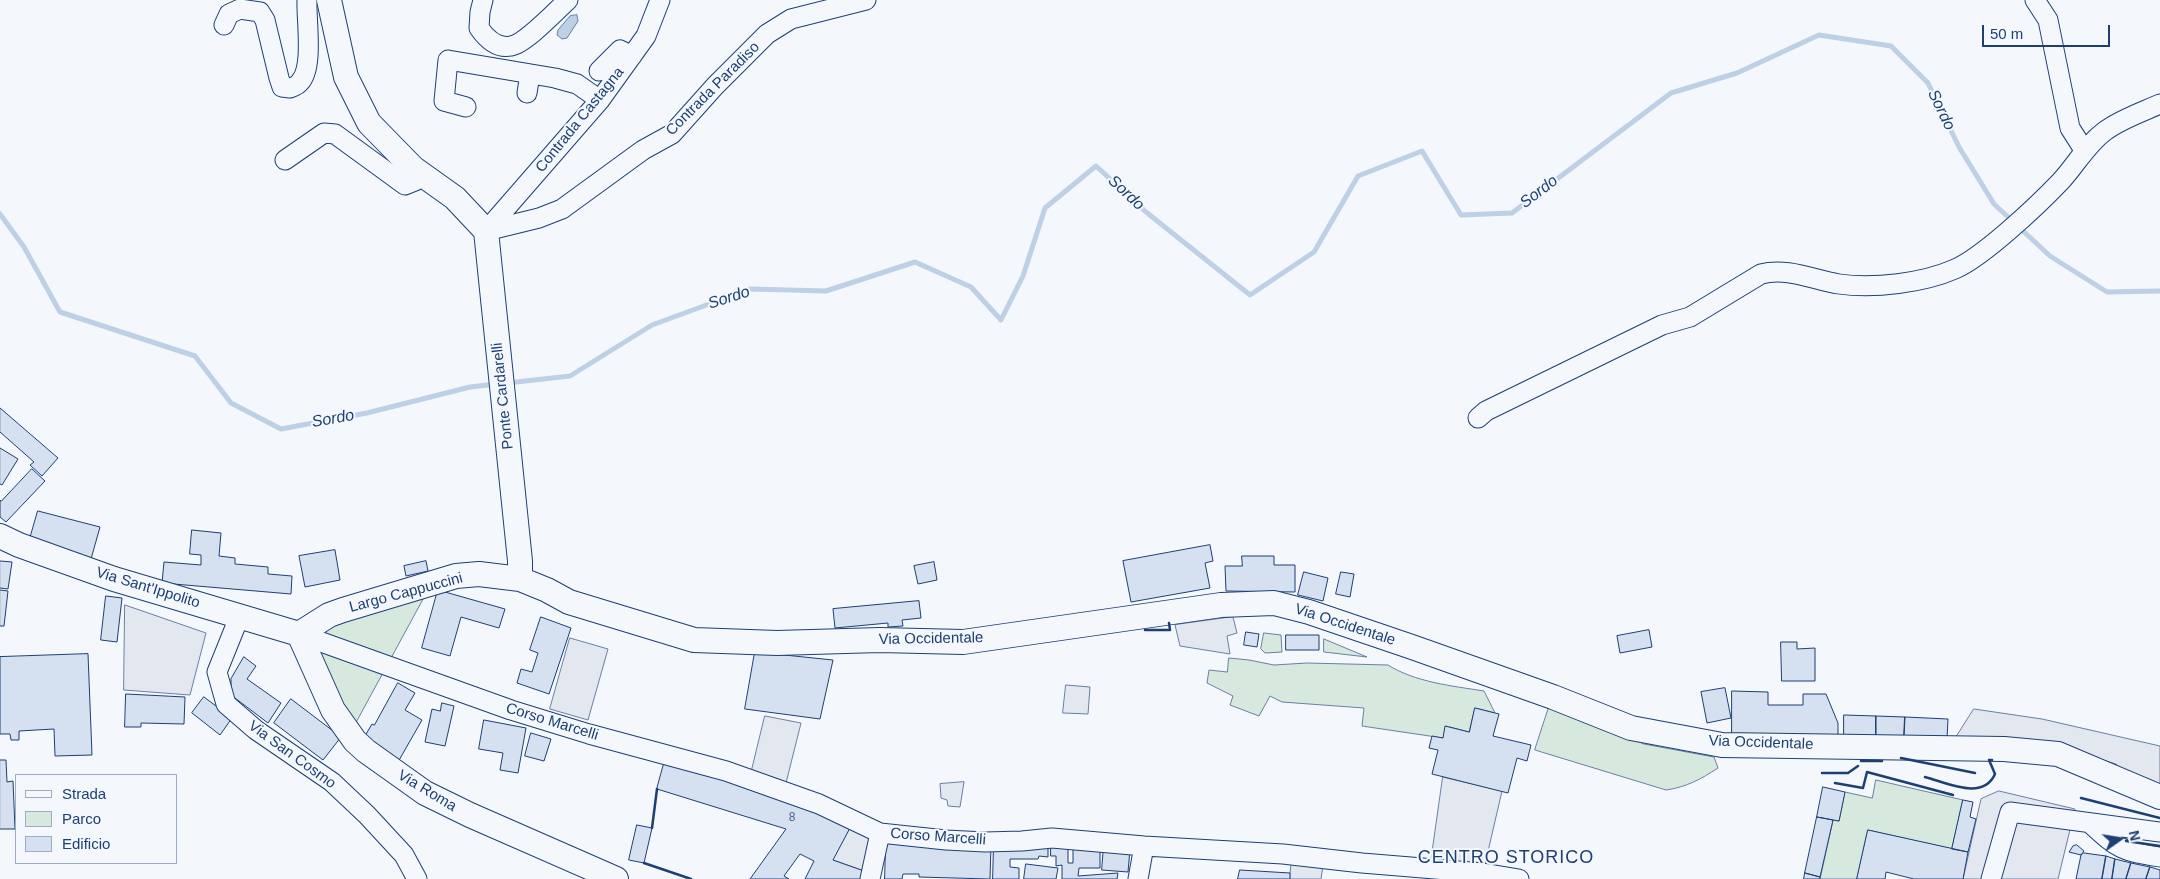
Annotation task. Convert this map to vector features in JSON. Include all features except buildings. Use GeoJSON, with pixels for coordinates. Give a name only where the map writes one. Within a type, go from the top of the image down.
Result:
{"type":"FeatureCollection","features":[{"type":"Feature","properties":{"kind":"main road"},"geometry":{"type":"LineString","coordinates":[[329,0],[346,77],[370,123],[413,168],[455,198],[486,230]]}},
{"type":"Feature","properties":{"kind":"main road","name":"Ponte Cardarelli"},"geometry":{"type":"LineString","coordinates":[[486,230],[520,570]]}},
{"type":"Feature","properties":{"kind":"main road","name":"Via Sant'Ippolito"},"geometry":{"type":"LineString","coordinates":[[0,536],[19,545],[114,579],[299,634]]}},
{"type":"Feature","properties":{"kind":"main road","name":"Largo Cappuccini"},"geometry":{"type":"LineString","coordinates":[[299,634],[343,610],[456,576],[520,570]]}},
{"type":"Feature","properties":{"kind":"main road","name":"Via Occidentale"},"geometry":{"type":"LineString","coordinates":[[520,570],[547,590],[569,602],[694,640],[776,644],[880,640],[963,642],[1221,605],[1274,603],[1309,612],[1422,651],[1553,697],[1631,728],[1722,745],[2004,749],[2058,754],[2160,797]]}},
{"type":"Feature","properties":{"kind":"main road","name":"Via Roma"},"geometry":{"type":"LineString","coordinates":[[299,634],[333,710],[354,741],[366,751],[425,793],[470,816],[616,879]]}},
{"type":"Feature","properties":{"kind":"street"},"geometry":{"type":"LineString","coordinates":[[224,24],[229,14],[240,9],[260,12],[265,20],[282,87],[290,88],[300,83],[305,73],[308,54],[307,0]]}},
{"type":"Feature","properties":{"kind":"street"},"geometry":{"type":"LineString","coordinates":[[483,0],[479,28],[486,38],[496,44],[510,46],[522,41],[568,0]]}},
{"type":"Feature","properties":{"kind":"street","name":"Contrada Castagna"},"geometry":{"type":"LineString","coordinates":[[486,230],[600,100],[626,53],[646,36],[660,0]]}},
{"type":"Feature","properties":{"kind":"street","name":"Contrada Paradiso"},"geometry":{"type":"LineString","coordinates":[[486,230],[539,218],[562,210],[643,150],[672,134],[715,86],[768,34],[791,19],[866,0]]}},
{"type":"Feature","properties":{"kind":"street"},"geometry":{"type":"LineString","coordinates":[[2035,0],[2048,20],[2070,128],[2084,150]]}},
{"type":"Feature","properties":{"kind":"street"},"geometry":{"type":"LineString","coordinates":[[599,71],[626,53],[639,23]]}},
{"type":"Feature","properties":{"kind":"street"},"geometry":{"type":"LineString","coordinates":[[466,107],[444,101],[448,60],[578,84],[600,100]]}},
{"type":"Feature","properties":{"kind":"street"},"geometry":{"type":"LineString","coordinates":[[527,93],[530,74]]}},
{"type":"Feature","properties":{"kind":"street"},"geometry":{"type":"LineString","coordinates":[[1478,418],[1486,411],[1662,325],[1690,316],[1761,274],[1773,271],[1785,272],[1840,284],[1865,286],[1926,279],[1958,268],[2003,234],[2061,181],[2084,150],[2106,130],[2160,104]]}},
{"type":"Feature","properties":{"kind":"street"},"geometry":{"type":"LineString","coordinates":[[285,160],[324,133],[336,134],[405,185],[423,175]]}},
{"type":"Feature","properties":{"kind":"street","name":"Via San Cosmo"},"geometry":{"type":"LineString","coordinates":[[240,616],[217,672],[226,704],[256,730],[332,782],[367,815],[404,855],[417,879]]}},
{"type":"Feature","properties":{"kind":"street","name":"Corso Marcelli"},"geometry":{"type":"LineString","coordinates":[[299,634],[511,710],[590,734],[726,771],[819,804],[880,833],[985,842],[1052,838],[1144,846],[1283,854],[1372,864],[1483,873],[1519,879]]}},
{"type":"Feature","properties":{"kind":"street"},"geometry":{"type":"LineString","coordinates":[[1991,879],[2010,812],[2160,832]]}},
{"type":"Feature","properties":{"kind":"street"},"geometry":{"type":"LineString","coordinates":[[2091,824],[2116,847],[2133,853],[2160,857]]}},
{"type":"Feature","properties":{"kind":"street"},"geometry":{"type":"LineString","coordinates":[[870,879],[880,833]]}},
{"type":"Feature","properties":{"kind":"street"},"geometry":{"type":"LineString","coordinates":[[1138,879],[1144,846]]}},
{"type":"Feature","properties":{"kind":"green space"},"geometry":{"type":"Polygon","coordinates":[[[428,590],[353,728],[341,714],[315,639],[323,627],[428,590]]]}},
{"type":"Feature","properties":{"kind":"green space"},"geometry":{"type":"Polygon","coordinates":[[[1264,633],[1281,635],[1282,652],[1265,653],[1261,649],[1264,633]]]}},
{"type":"Feature","properties":{"kind":"green space"},"geometry":{"type":"Polygon","coordinates":[[[1324,639],[1367,657],[1324,652],[1324,639]]]}},
{"type":"Feature","properties":{"kind":"green space"},"geometry":{"type":"Polygon","coordinates":[[[1229,658],[1274,665],[1307,663],[1388,665],[1410,676],[1484,691],[1495,713],[1475,708],[1469,732],[1446,726],[1443,738],[1362,726],[1364,708],[1282,702],[1270,696],[1259,716],[1230,705],[1233,696],[1207,683],[1209,670],[1227,672],[1229,658]]]}},
{"type":"Feature","properties":{"kind":"green space"},"geometry":{"type":"Polygon","coordinates":[[[1549,707],[1644,744],[1714,757],[1718,768],[1693,782],[1666,790],[1535,750],[1549,707]]]}},
{"type":"Feature","properties":{"kind":"green space"},"geometry":{"type":"Polygon","coordinates":[[[1876,780],[1963,800],[1952,849],[1868,830],[1857,879],[1820,879],[1833,820],[1839,821],[1845,792],[1872,798],[1876,780]]]}},
{"type":"Feature","properties":{"kind":"shaded area"},"geometry":{"type":"Polygon","coordinates":[[[125,605],[206,633],[190,695],[124,690],[125,605]]]}},
{"type":"Feature","properties":{"kind":"shaded area"},"geometry":{"type":"Polygon","coordinates":[[[1233,617],[1237,633],[1227,636],[1230,654],[1180,646],[1175,625],[1233,617]]]}},
{"type":"Feature","properties":{"kind":"shaded area"},"geometry":{"type":"Polygon","coordinates":[[[570,638],[608,649],[588,720],[550,709],[570,638]]]}},
{"type":"Feature","properties":{"kind":"shaded area"},"geometry":{"type":"Polygon","coordinates":[[[1066,685],[1090,687],[1088,714],[1063,713],[1066,685]]]}},
{"type":"Feature","properties":{"kind":"shaded area"},"geometry":{"type":"Polygon","coordinates":[[[1974,709],[2042,719],[2160,746],[2160,784],[2116,764],[2059,747],[1955,739],[1974,709]]]}},
{"type":"Feature","properties":{"kind":"shaded area"},"geometry":{"type":"Polygon","coordinates":[[[765,716],[801,723],[785,787],[750,778],[765,716]]]}},
{"type":"Feature","properties":{"kind":"shaded area"},"geometry":{"type":"Polygon","coordinates":[[[1443,777],[1502,791],[1483,873],[1430,869],[1443,777]]]}},
{"type":"Feature","properties":{"kind":"shaded area"},"geometry":{"type":"Polygon","coordinates":[[[964,782],[960,807],[948,806],[947,800],[941,798],[940,784],[964,782]]]}},
{"type":"Feature","properties":{"kind":"shaded area"},"geometry":{"type":"Polygon","coordinates":[[[1999,791],[2075,809],[2058,879],[1963,879],[1981,799],[1999,791]]]}},
{"type":"Feature","properties":{"kind":"shaded area"},"geometry":{"type":"Polygon","coordinates":[[[851,826],[875,836],[864,871],[833,860],[851,826]]]}},
{"type":"Feature","properties":{"kind":"shaded area"},"geometry":{"type":"Polygon","coordinates":[[[1292,855],[1324,859],[1321,879],[1290,879],[1292,855]]]}},
{"type":"Feature","properties":{"kind":"water"},"geometry":{"type":"Polygon","coordinates":[[[577,15],[578,21],[567,38],[562,39],[557,35],[558,30],[570,16],[577,15]]]}},
{"type":"Feature","properties":{"kind":"waterway","name":"Sordo"},"geometry":{"type":"LineString","coordinates":[[507,383],[570,376],[652,325],[750,289],[826,291],[915,262],[971,287],[1001,320],[1023,276],[1045,208],[1096,166],[1146,212],[1250,295],[1314,252],[1358,176],[1422,151],[1461,215],[1512,213],[1671,93],[1737,73],[1819,35],[1891,46],[1928,83],[1959,147],[1994,204],[2050,256],[2107,292],[2160,291]]}},
{"type":"Feature","properties":{"kind":"waterway","name":"Sordo"},"geometry":{"type":"LineString","coordinates":[[0,214],[24,247],[60,312],[195,356],[231,403],[281,429],[367,413],[470,387],[496,384]]}},
{"type":"Feature","properties":{"kind":"wall"},"geometry":{"type":"LineString","coordinates":[[1145,630],[1170,630],[1169,623]]}},
{"type":"Feature","properties":{"kind":"wall"},"geometry":{"type":"LineString","coordinates":[[1901,758],[1975,773]]}},
{"type":"Feature","properties":{"kind":"wall"},"geometry":{"type":"LineString","coordinates":[[1925,777],[1964,788],[1982,787],[1995,774],[1989,760],[1992,760]]}},
{"type":"Feature","properties":{"kind":"wall"},"geometry":{"type":"LineString","coordinates":[[1861,761],[1882,761]]}},
{"type":"Feature","properties":{"kind":"wall"},"geometry":{"type":"LineString","coordinates":[[1822,773],[1848,773],[1858,766]]}},
{"type":"Feature","properties":{"kind":"wall"},"geometry":{"type":"LineString","coordinates":[[1835,783],[1863,788],[1867,772],[1953,795]]}},
{"type":"Feature","properties":{"kind":"wall"},"geometry":{"type":"LineString","coordinates":[[652,828],[657,789]]}},
{"type":"Feature","properties":{"kind":"wall"},"geometry":{"type":"LineString","coordinates":[[2081,798],[2160,818]]}},
{"type":"Feature","properties":{"kind":"wall"},"geometry":{"type":"LineString","coordinates":[[2126,841],[2160,846]]}},
{"type":"Feature","properties":{"kind":"wall"},"geometry":{"type":"LineString","coordinates":[[644,863],[691,879]]}},
{"type":"Feature","properties":{"kind":"district","name":"CENTRO STORICO"},"geometry":{"type":"Point","coordinates":[1506,858]}}]}
